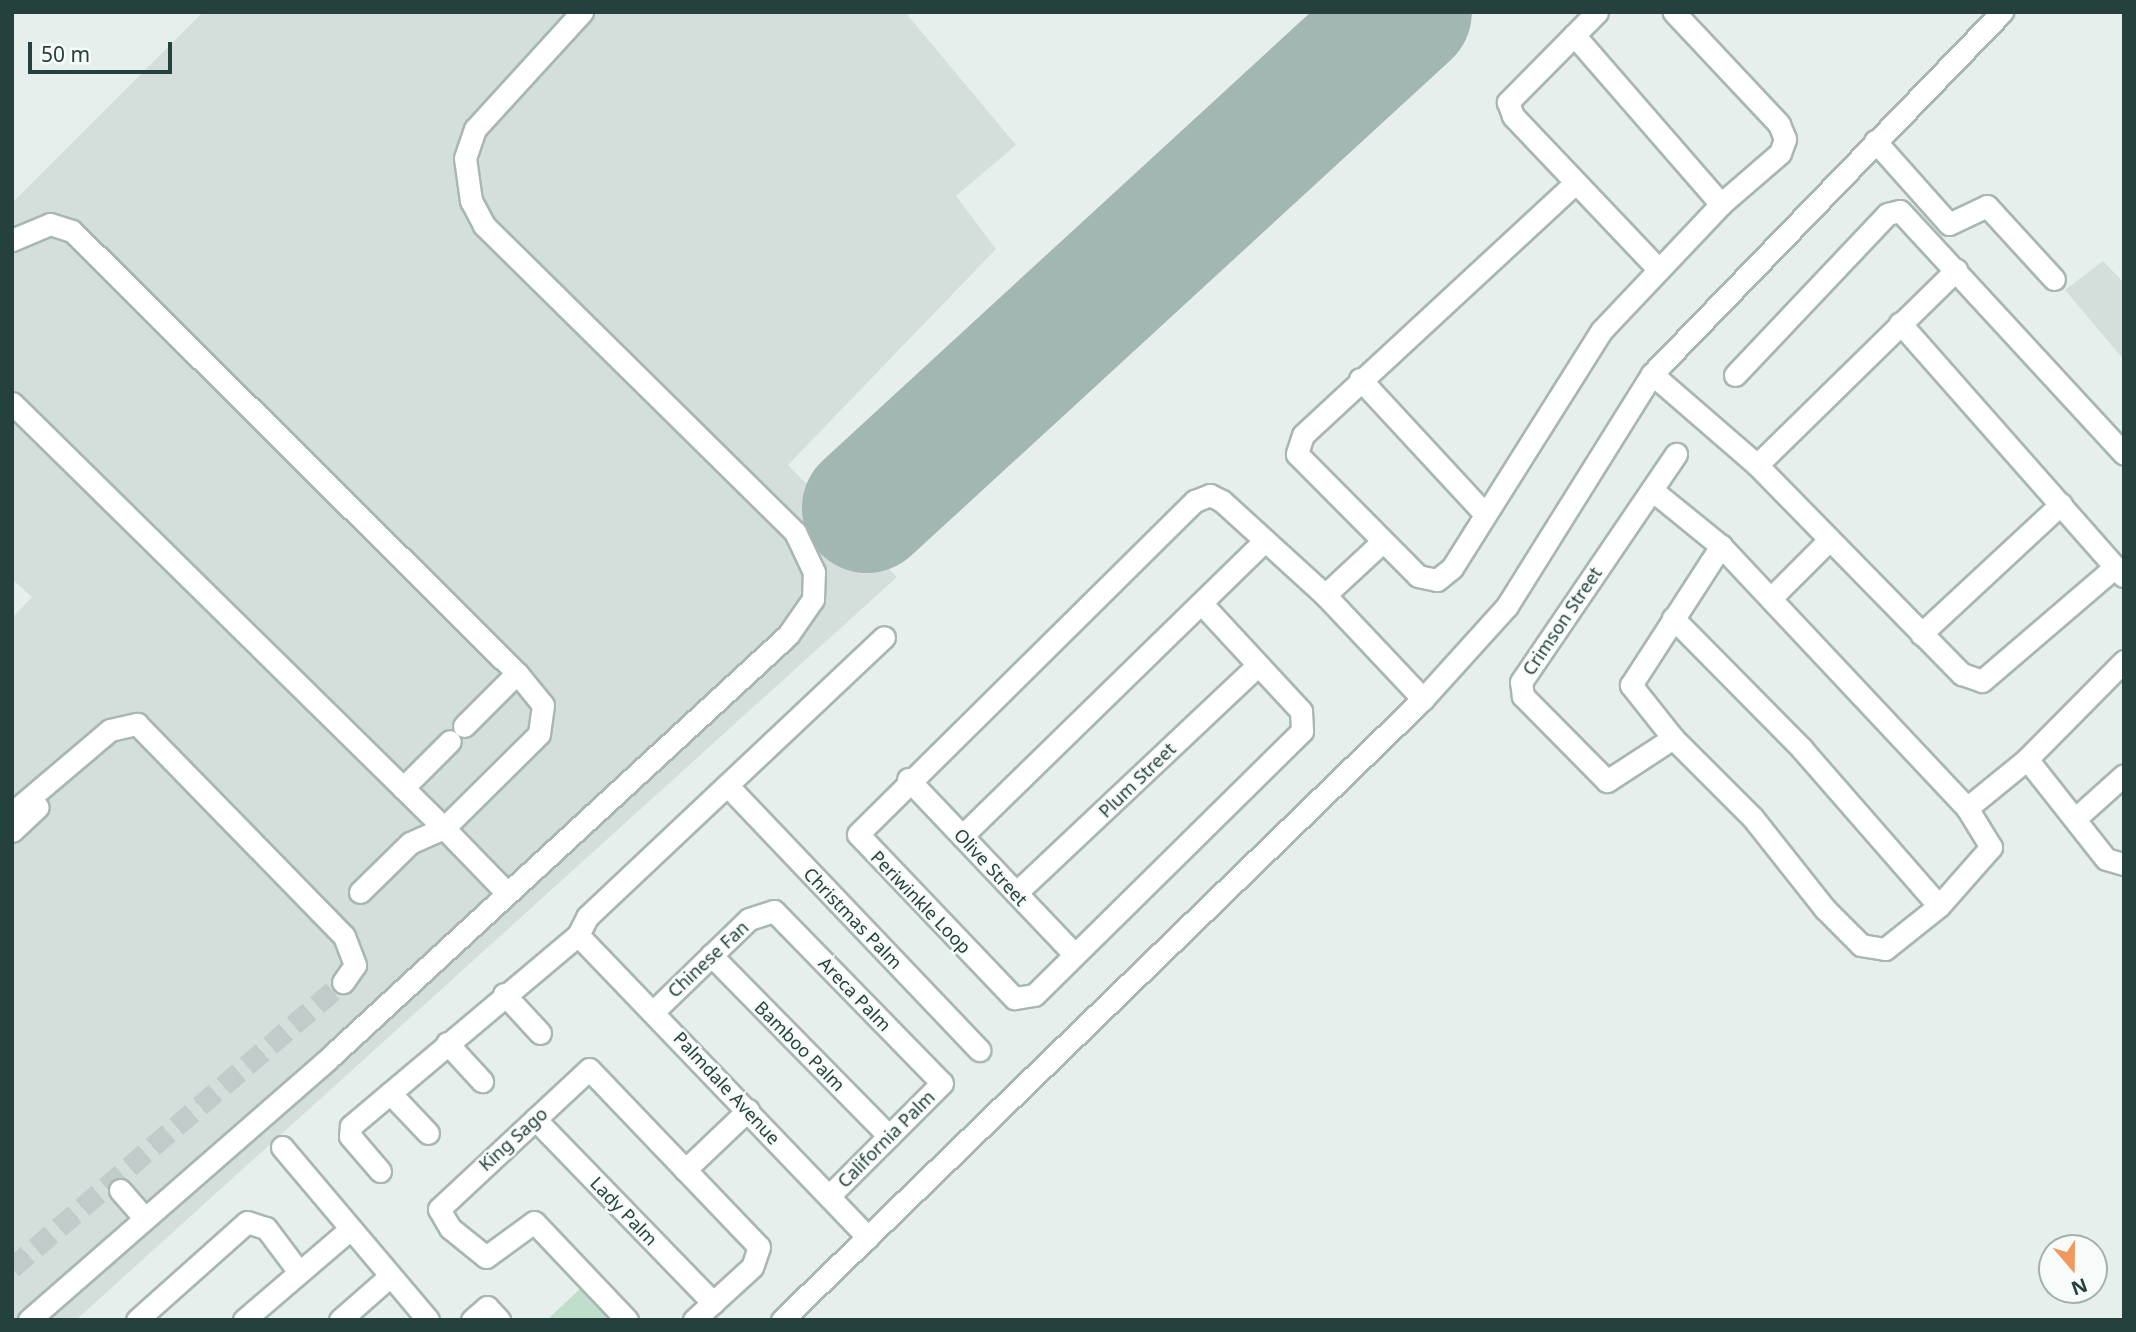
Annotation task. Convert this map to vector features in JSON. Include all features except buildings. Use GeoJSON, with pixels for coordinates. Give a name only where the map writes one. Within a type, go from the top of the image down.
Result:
{"type":"FeatureCollection","features":[{"type":"Feature","properties":{"kind":"street"},"geometry":{"type":"LineString","coordinates":[[29,1320],[145,1219],[788,635],[815,588],[810,558],[795,532],[484,225],[471,201],[464,172],[475,129],[582,12]]}},
{"type":"Feature","properties":{"kind":"street"},"geometry":{"type":"LineString","coordinates":[[1597,12],[1508,102],[1574,184],[1658,269]]}},
{"type":"Feature","properties":{"kind":"street"},"geometry":{"type":"LineString","coordinates":[[1574,184],[1360,379],[1303,435],[1297,454],[1418,576],[1437,580],[1452,568],[1483,512],[1602,330],[1721,204],[1780,153],[1785,139],[1779,124],[1674,12]]}},
{"type":"Feature","properties":{"kind":"street"},"geometry":{"type":"LineString","coordinates":[[782,1320],[1423,699],[1507,606],[1652,374],[2002,12]]}},
{"type":"Feature","properties":{"kind":"street"},"geometry":{"type":"LineString","coordinates":[[1574,34],[1721,204]]}},
{"type":"Feature","properties":{"kind":"street"},"geometry":{"type":"LineString","coordinates":[[1875,141],[1949,224],[1987,205],[2054,279]]}},
{"type":"Feature","properties":{"kind":"street"},"geometry":{"type":"LineString","coordinates":[[1735,375],[1887,214],[1900,211],[2124,454]]}},
{"type":"Feature","properties":{"kind":"street"},"geometry":{"type":"LineString","coordinates":[[12,240],[50,225],[72,231],[516,673],[543,705],[544,724],[444,828],[410,843],[360,892]]}},
{"type":"Feature","properties":{"kind":"street"},"geometry":{"type":"LineString","coordinates":[[1757,465],[1956,270]]}},
{"type":"Feature","properties":{"kind":"street"},"geometry":{"type":"LineString","coordinates":[[1652,374],[1757,465],[1827,542],[1962,674],[1982,681],[2120,572],[1900,323]]}},
{"type":"Feature","properties":{"kind":"street"},"geometry":{"type":"LineString","coordinates":[[1360,379],[1483,512]]}},
{"type":"Feature","properties":{"kind":"street"},"geometry":{"type":"LineString","coordinates":[[12,403],[506,892]]}},
{"type":"Feature","properties":{"kind":"street","name":"Crimson Street"},"geometry":{"type":"LineString","coordinates":[[1673,738],[1607,781],[1523,696],[1521,682],[1676,454]]}},
{"type":"Feature","properties":{"kind":"street"},"geometry":{"type":"LineString","coordinates":[[1652,490],[1721,546],[1773,596],[1967,808],[1992,847],[1939,905],[1885,949],[1861,945],[1752,817],[1673,738],[1631,685],[1721,546]]}},
{"type":"Feature","properties":{"kind":"street","name":"Periwinkle Loop"},"geometry":{"type":"LineString","coordinates":[[1257,666],[1305,721],[1034,995],[1014,998],[860,840],[862,828],[908,779],[1195,501],[1210,495],[1263,542]]}},
{"type":"Feature","properties":{"kind":"street"},"geometry":{"type":"LineString","coordinates":[[1922,634],[2061,503]]}},
{"type":"Feature","properties":{"kind":"street"},"geometry":{"type":"LineString","coordinates":[[961,836],[1263,542],[1325,595],[1423,699]]}},
{"type":"Feature","properties":{"kind":"street"},"geometry":{"type":"LineString","coordinates":[[1325,595],[1382,542]]}},
{"type":"Feature","properties":{"kind":"street"},"geometry":{"type":"LineString","coordinates":[[1773,596],[1827,542]]}},
{"type":"Feature","properties":{"kind":"street"},"geometry":{"type":"LineString","coordinates":[[1202,604],[1257,666]]}},
{"type":"Feature","properties":{"kind":"street"},"geometry":{"type":"LineString","coordinates":[[1673,618],[1802,749],[1939,905]]}},
{"type":"Feature","properties":{"kind":"street"},"geometry":{"type":"LineString","coordinates":[[380,1171],[350,1136],[351,1126],[504,994],[582,937],[587,917],[884,637]]}},
{"type":"Feature","properties":{"kind":"street"},"geometry":{"type":"LineString","coordinates":[[1967,808],[2027,759],[2124,661]]}},
{"type":"Feature","properties":{"kind":"street","name":"Plum Street"},"geometry":{"type":"LineString","coordinates":[[1016,893],[1257,666]]}},
{"type":"Feature","properties":{"kind":"street"},"geometry":{"type":"LineString","coordinates":[[403,788],[516,673]]}},
{"type":"Feature","properties":{"kind":"street"},"geometry":{"type":"LineString","coordinates":[[12,813],[117,725],[137,724],[344,936],[355,965],[343,982]]}},
{"type":"Feature","properties":{"kind":"street"},"geometry":{"type":"LineString","coordinates":[[12,831],[64,782],[82,755]]}},
{"type":"Feature","properties":{"kind":"street"},"geometry":{"type":"LineString","coordinates":[[2027,759],[2106,859],[2124,864]]}},
{"type":"Feature","properties":{"kind":"street"},"geometry":{"type":"LineString","coordinates":[[2076,818],[2124,775]]}},
{"type":"Feature","properties":{"kind":"street","name":"Olive Street"},"geometry":{"type":"LineString","coordinates":[[908,779],[1074,954]]}},
{"type":"Feature","properties":{"kind":"street","name":"Christmas Palm"},"geometry":{"type":"LineString","coordinates":[[727,785],[979,1050]]}},
{"type":"Feature","properties":{"kind":"street","name":"Chinese Fan"},"geometry":{"type":"LineString","coordinates":[[654,1011],[711,955],[764,910]]}},
{"type":"Feature","properties":{"kind":"street","name":"Areca Palm"},"geometry":{"type":"LineString","coordinates":[[764,910],[774,911],[942,1083]]}},
{"type":"Feature","properties":{"kind":"street","name":"Palmdale Avenue"},"geometry":{"type":"LineString","coordinates":[[582,937],[868,1237]]}},
{"type":"Feature","properties":{"kind":"street","name":"Bamboo Palm"},"geometry":{"type":"LineString","coordinates":[[711,955],[890,1136]]}},
{"type":"Feature","properties":{"kind":"street"},"geometry":{"type":"LineString","coordinates":[[504,994],[540,1033]]}},
{"type":"Feature","properties":{"kind":"street"},"geometry":{"type":"LineString","coordinates":[[447,1043],[482,1081]]}},
{"type":"Feature","properties":{"kind":"street","name":"King Sago"},"geometry":{"type":"LineString","coordinates":[[627,1320],[534,1222],[486,1257],[450,1228],[439,1209],[589,1069],[685,1170]]}},
{"type":"Feature","properties":{"kind":"street","name":"California Palm"},"geometry":{"type":"LineString","coordinates":[[829,1196],[942,1083]]}},
{"type":"Feature","properties":{"kind":"street"},"geometry":{"type":"LineString","coordinates":[[390,1093],[428,1133]]}},
{"type":"Feature","properties":{"kind":"street"},"geometry":{"type":"LineString","coordinates":[[694,1320],[752,1267],[759,1247],[685,1170],[748,1110]]}},
{"type":"Feature","properties":{"kind":"street","name":"Lady Palm"},"geometry":{"type":"LineString","coordinates":[[535,1119],[713,1303]]}},
{"type":"Feature","properties":{"kind":"street"},"geometry":{"type":"LineString","coordinates":[[282,1147],[349,1230],[428,1320]]}},
{"type":"Feature","properties":{"kind":"street"},"geometry":{"type":"LineString","coordinates":[[120,1190],[145,1219]]}},
{"type":"Feature","properties":{"kind":"street"},"geometry":{"type":"LineString","coordinates":[[137,1320],[247,1222],[266,1228],[299,1272]]}},
{"type":"Feature","properties":{"kind":"street"},"geometry":{"type":"LineString","coordinates":[[244,1320],[349,1230]]}},
{"type":"Feature","properties":{"kind":"street"},"geometry":{"type":"LineString","coordinates":[[340,1320],[389,1277]]}},
{"type":"Feature","properties":{"kind":"street"},"geometry":{"type":"LineString","coordinates":[[471,1320],[487,1307],[499,1320]]}},
{"type":"Feature","properties":{"kind":"shaded area"},"geometry":{"type":"Polygon","coordinates":[[[203,12],[905,12],[1016,145],[956,196],[996,249],[788,465],[897,577],[76,1320],[12,1320],[12,618],[32,597],[12,579],[12,203],[203,12]]]}},
{"type":"Feature","properties":{"kind":"shaded area"},"geometry":{"type":"Polygon","coordinates":[[[2103,261],[2124,283],[2124,360],[2065,290],[2103,261]]]}},
{"type":"Feature","properties":{"kind":"green space"},"geometry":{"type":"Polygon","coordinates":[[[583,1286],[615,1320],[547,1320],[583,1286]]]}},
{"type":"Feature","properties":{"kind":"runway"},"geometry":{"type":"LineString","coordinates":[[867,508],[1407,12]]}},
{"type":"Feature","properties":{"kind":"tunnel"},"geometry":{"type":"LineString","coordinates":[[12,1268],[343,982]]}}]}
